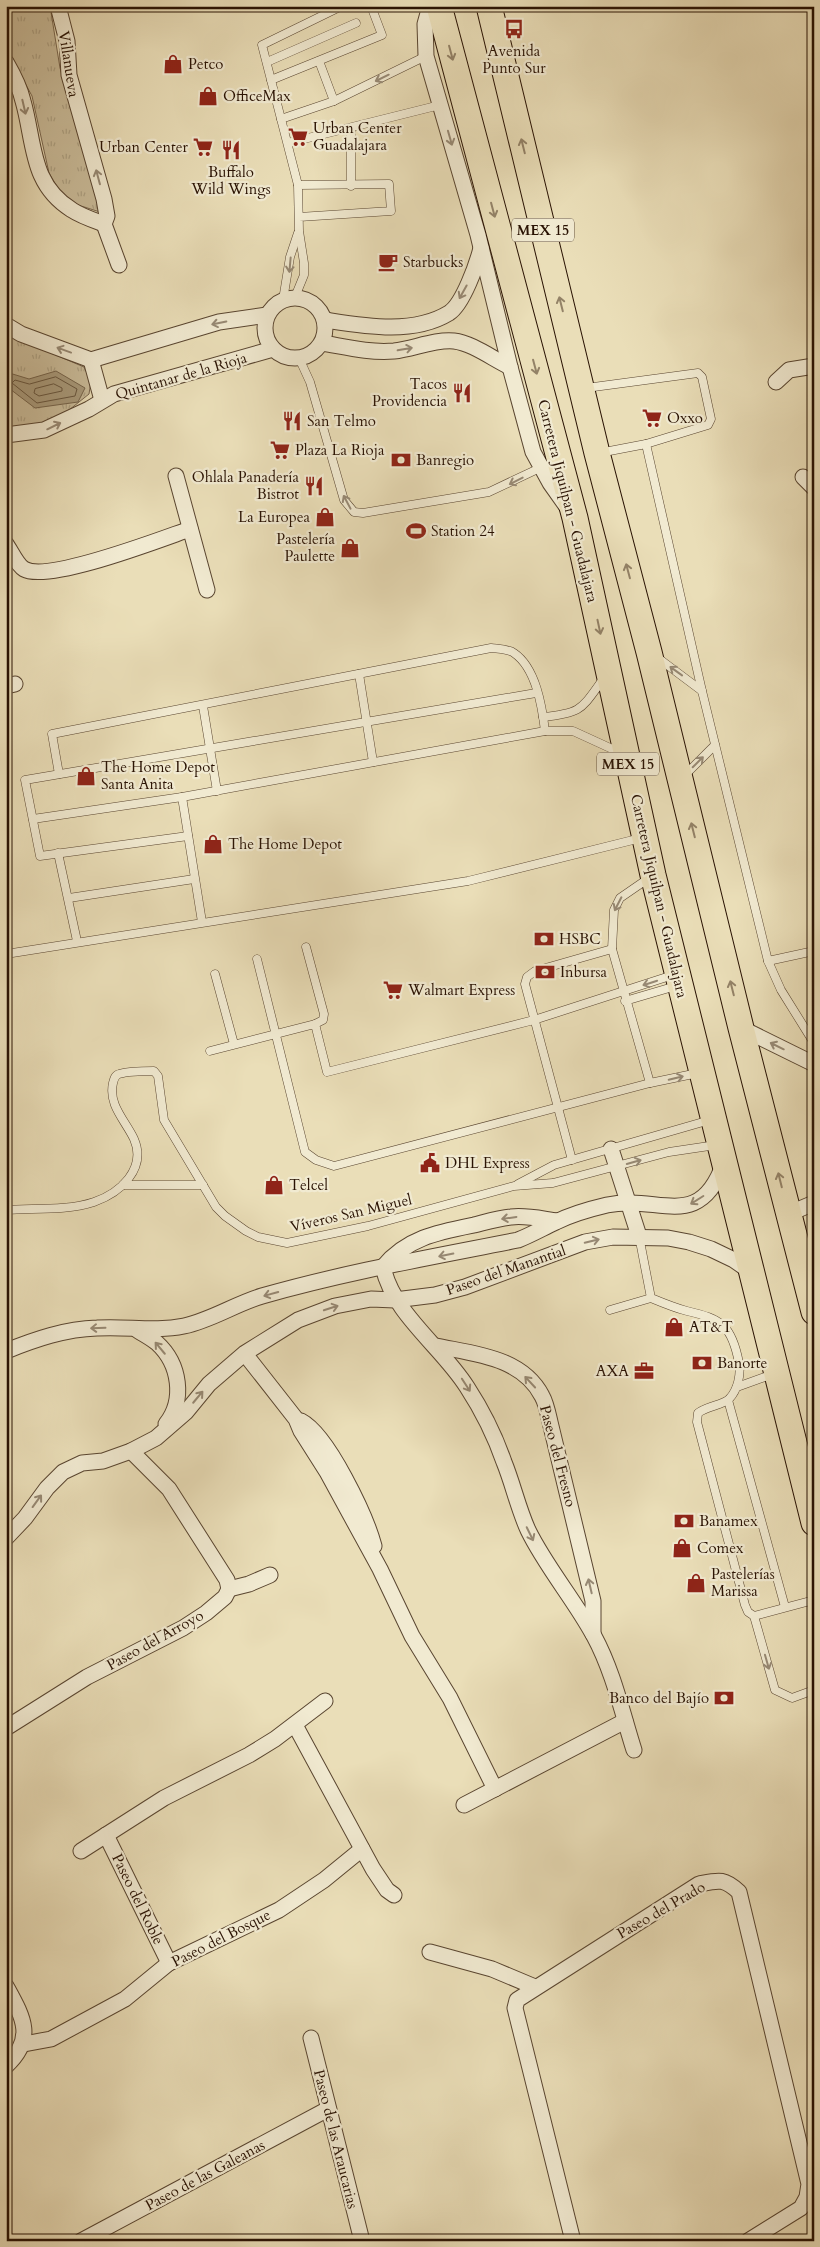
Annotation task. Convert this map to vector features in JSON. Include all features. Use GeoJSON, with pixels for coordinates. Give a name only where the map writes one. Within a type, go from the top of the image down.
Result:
{"type":"FeatureCollection","features":[{"type":"Feature","properties":{"kind":"highway","name":"Carretera Jiquilpan - Guadalajara"},"geometry":{"type":"LineString","coordinates":[[439,6],[550,462],[575,518],[653,875],[814,1523]]}},
{"type":"Feature","properties":{"kind":"highway","name":"MEX 15"},"geometry":{"type":"LineString","coordinates":[[489,6],[597,453],[649,652],[741,1028],[814,1312]]}},
{"type":"Feature","properties":{"kind":"street","name":"Villanueva"},"geometry":{"type":"LineString","coordinates":[[58,6],[67,41],[69,75],[106,208],[107,216],[104,224],[119,265]]}},
{"type":"Feature","properties":{"kind":"street"},"geometry":{"type":"LineString","coordinates":[[430,6],[426,24],[426,56],[481,246],[533,452],[550,462]]}},
{"type":"Feature","properties":{"kind":"street"},"geometry":{"type":"LineString","coordinates":[[6,62],[23,99],[33,154],[40,177],[54,196],[72,210],[104,224]]}},
{"type":"Feature","properties":{"kind":"street"},"geometry":{"type":"LineString","coordinates":[[325,320],[379,327],[419,324],[450,312],[466,289],[481,246]]}},
{"type":"Feature","properties":{"kind":"street"},"geometry":{"type":"LineString","coordinates":[[289,299],[305,299],[314,304],[321,311],[325,320],[325,335],[322,343],[316,350],[300,358],[290,358],[273,350],[265,333],[267,315],[276,304],[289,299]]}},
{"type":"Feature","properties":{"kind":"street"},"geometry":{"type":"LineString","coordinates":[[6,325],[21,334],[90,360],[219,322],[267,315]]}},
{"type":"Feature","properties":{"kind":"street"},"geometry":{"type":"LineString","coordinates":[[378,351],[379,327]]}},
{"type":"Feature","properties":{"kind":"street"},"geometry":{"type":"LineString","coordinates":[[322,343],[348,348],[396,351],[452,341],[471,346],[510,367]]}},
{"type":"Feature","properties":{"kind":"street","name":"Quintanar de la Rioja"},"geometry":{"type":"LineString","coordinates":[[6,435],[44,430],[114,394],[273,350]]}},
{"type":"Feature","properties":{"kind":"street"},"geometry":{"type":"LineString","coordinates":[[90,360],[102,400]]}},
{"type":"Feature","properties":{"kind":"street"},"geometry":{"type":"LineString","coordinates":[[776,382],[789,370],[814,366]]}},
{"type":"Feature","properties":{"kind":"street"},"geometry":{"type":"LineString","coordinates":[[176,476],[207,590]]}},
{"type":"Feature","properties":{"kind":"street"},"geometry":{"type":"LineString","coordinates":[[6,544],[22,568],[33,572],[83,565],[190,529]]}},
{"type":"Feature","properties":{"kind":"street"},"geometry":{"type":"LineString","coordinates":[[741,1028],[814,1064]]}},
{"type":"Feature","properties":{"kind":"street"},"geometry":{"type":"LineString","coordinates":[[611,1149],[639,1236]]}},
{"type":"Feature","properties":{"kind":"street","name":"Paseo del Manantial"},"geometry":{"type":"LineString","coordinates":[[6,1351],[34,1339],[66,1331],[97,1328],[164,1330],[196,1324],[259,1297],[330,1278],[518,1240],[535,1234],[557,1221],[584,1211],[628,1202],[666,1207],[692,1204],[710,1191],[722,1153]]}},
{"type":"Feature","properties":{"kind":"street"},"geometry":{"type":"LineString","coordinates":[[788,1214],[814,1203]]}},
{"type":"Feature","properties":{"kind":"street"},"geometry":{"type":"LineString","coordinates":[[383,1267],[400,1249],[419,1238],[444,1231],[512,1217],[536,1217],[557,1221]]}},
{"type":"Feature","properties":{"kind":"street","name":"Paseo del Manantial"},"geometry":{"type":"LineString","coordinates":[[6,1538],[25,1518],[47,1488],[63,1472],[82,1463],[103,1461],[132,1451],[156,1438],[186,1412],[209,1384],[245,1354],[298,1320],[334,1306],[371,1299],[395,1300],[435,1295],[465,1287],[591,1240],[613,1237],[639,1236],[682,1241],[711,1249],[734,1260],[751,1272]]}},
{"type":"Feature","properties":{"kind":"street","name":"Paseo del Fresno"},"geometry":{"type":"LineString","coordinates":[[383,1267],[389,1288],[395,1300],[436,1346],[467,1387],[489,1426],[504,1459],[525,1524],[538,1551],[593,1634],[606,1660],[634,1750]]}},
{"type":"Feature","properties":{"kind":"street"},"geometry":{"type":"LineString","coordinates":[[135,1328],[157,1343],[169,1360],[177,1379],[179,1394],[174,1414],[156,1438]]}},
{"type":"Feature","properties":{"kind":"street","name":"Paseo del Fresno"},"geometry":{"type":"LineString","coordinates":[[436,1346],[498,1359],[529,1379],[542,1395],[594,1601],[593,1634]]}},
{"type":"Feature","properties":{"kind":"street"},"geometry":{"type":"LineString","coordinates":[[245,1354],[296,1419],[308,1425],[347,1483],[365,1518],[380,1569],[412,1636],[450,1698],[495,1789]]}},
{"type":"Feature","properties":{"kind":"street"},"geometry":{"type":"LineString","coordinates":[[132,1451],[169,1489],[227,1580],[229,1589],[249,1584],[270,1575]]}},
{"type":"Feature","properties":{"kind":"street","name":"Paseo del Arroyo"},"geometry":{"type":"LineString","coordinates":[[6,1728],[87,1677],[183,1628],[225,1597],[229,1589]]}},
{"type":"Feature","properties":{"kind":"street"},"geometry":{"type":"LineString","coordinates":[[81,1851],[164,1798],[249,1755],[295,1725],[325,1701]]}},
{"type":"Feature","properties":{"kind":"street"},"geometry":{"type":"LineString","coordinates":[[464,1805],[625,1721]]}},
{"type":"Feature","properties":{"kind":"street"},"geometry":{"type":"LineString","coordinates":[[295,1725],[362,1849],[381,1881],[394,1895]]}},
{"type":"Feature","properties":{"kind":"street","name":"Paseo del Roble"},"geometry":{"type":"LineString","coordinates":[[106,1835],[169,1963]]}},
{"type":"Feature","properties":{"kind":"street","name":"Paseo del Bosque"},"geometry":{"type":"LineString","coordinates":[[24,2044],[52,2039],[94,2017],[125,1999],[169,1963],[279,1910],[330,1875],[362,1849]]}},
{"type":"Feature","properties":{"kind":"street","name":"Paseo del Prado"},"geometry":{"type":"LineString","coordinates":[[574,2241],[515,2008],[517,2000],[700,1884],[718,1880],[728,1882],[739,1892],[808,2184],[807,2197],[801,2208],[765,2236],[748,2241]]}},
{"type":"Feature","properties":{"kind":"street"},"geometry":{"type":"LineString","coordinates":[[430,1952],[492,1970],[535,1987]]}},
{"type":"Feature","properties":{"kind":"street"},"geometry":{"type":"LineString","coordinates":[[6,1986],[21,2018],[25,2032],[24,2044],[17,2056],[6,2066]]}},
{"type":"Feature","properties":{"kind":"street","name":"Paseo de las Araucarias"},"geometry":{"type":"LineString","coordinates":[[311,2038],[362,2241]]}},
{"type":"Feature","properties":{"kind":"street","name":"Paseo de las Galeanas"},"geometry":{"type":"LineString","coordinates":[[81,2241],[328,2109]]}},
{"type":"Feature","properties":{"kind":"lane"},"geometry":{"type":"LineString","coordinates":[[289,299],[304,275],[299,231],[298,185],[262,45],[342,6]]}},
{"type":"Feature","properties":{"kind":"lane"},"geometry":{"type":"LineString","coordinates":[[271,80],[382,35],[371,6]]}},
{"type":"Feature","properties":{"kind":"lane"},"geometry":{"type":"LineString","coordinates":[[267,62],[356,23]]}},
{"type":"Feature","properties":{"kind":"lane"},"geometry":{"type":"LineString","coordinates":[[281,119],[334,101],[426,56]]}},
{"type":"Feature","properties":{"kind":"lane"},"geometry":{"type":"LineString","coordinates":[[319,61],[334,101]]}},
{"type":"Feature","properties":{"kind":"lane"},"geometry":{"type":"LineString","coordinates":[[288,143],[351,129],[440,105]]}},
{"type":"Feature","properties":{"kind":"lane"},"geometry":{"type":"LineString","coordinates":[[351,129],[351,186]]}},
{"type":"Feature","properties":{"kind":"lane"},"geometry":{"type":"LineString","coordinates":[[298,185],[351,186],[389,184],[391,211],[299,217]]}},
{"type":"Feature","properties":{"kind":"lane"},"geometry":{"type":"LineString","coordinates":[[289,299],[290,257],[299,231]]}},
{"type":"Feature","properties":{"kind":"lane"},"geometry":{"type":"LineString","coordinates":[[300,358],[310,382],[344,500],[354,512],[363,513],[489,492],[550,462]]}},
{"type":"Feature","properties":{"kind":"lane"},"geometry":{"type":"LineString","coordinates":[[582,389],[698,373],[702,377],[711,419],[708,425],[646,444],[597,453]]}},
{"type":"Feature","properties":{"kind":"lane"},"geometry":{"type":"LineString","coordinates":[[646,444],[702,691],[768,961],[781,990],[814,1043]]}},
{"type":"Feature","properties":{"kind":"lane"},"geometry":{"type":"LineString","coordinates":[[59,774],[52,734],[204,706],[491,648],[513,652],[528,667],[543,717],[545,731]]}},
{"type":"Feature","properties":{"kind":"lane"},"geometry":{"type":"LineString","coordinates":[[649,652],[702,691]]}},
{"type":"Feature","properties":{"kind":"lane"},"geometry":{"type":"LineString","coordinates":[[543,717],[569,715],[581,708],[608,672]]}},
{"type":"Feature","properties":{"kind":"lane"},"geometry":{"type":"LineString","coordinates":[[359,674],[374,762]]}},
{"type":"Feature","properties":{"kind":"lane"},"geometry":{"type":"LineString","coordinates":[[188,836],[40,856],[25,780],[536,692]]}},
{"type":"Feature","properties":{"kind":"lane"},"geometry":{"type":"LineString","coordinates":[[204,706],[217,791]]}},
{"type":"Feature","properties":{"kind":"lane"},"geometry":{"type":"LineString","coordinates":[[33,818],[182,797],[545,731],[573,731],[626,755]]}},
{"type":"Feature","properties":{"kind":"lane"},"geometry":{"type":"LineString","coordinates":[[681,779],[715,745]]}},
{"type":"Feature","properties":{"kind":"lane"},"geometry":{"type":"LineString","coordinates":[[182,797],[202,922]]}},
{"type":"Feature","properties":{"kind":"lane"},"geometry":{"type":"LineString","coordinates":[[6,954],[468,881],[645,836]]}},
{"type":"Feature","properties":{"kind":"lane"},"geometry":{"type":"LineString","coordinates":[[58,853],[78,942]]}},
{"type":"Feature","properties":{"kind":"lane"},"geometry":{"type":"LineString","coordinates":[[650,1083],[612,950],[614,910],[620,898],[653,875]]}},
{"type":"Feature","properties":{"kind":"lane"},"geometry":{"type":"LineString","coordinates":[[69,898],[194,879]]}},
{"type":"Feature","properties":{"kind":"lane"},"geometry":{"type":"LineString","coordinates":[[210,1051],[316,1024],[322,1020],[324,1014],[306,947]]}},
{"type":"Feature","properties":{"kind":"lane"},"geometry":{"type":"LineString","coordinates":[[572,1160],[525,984],[527,977],[535,971],[612,950]]}},
{"type":"Feature","properties":{"kind":"lane"},"geometry":{"type":"LineString","coordinates":[[768,961],[814,951]]}},
{"type":"Feature","properties":{"kind":"lane"},"geometry":{"type":"LineString","coordinates":[[257,960],[305,1152],[316,1160],[334,1166],[650,1083],[702,1072]]}},
{"type":"Feature","properties":{"kind":"lane"},"geometry":{"type":"LineString","coordinates":[[216,974],[234,1044]]}},
{"type":"Feature","properties":{"kind":"lane"},"geometry":{"type":"LineString","coordinates":[[316,1024],[328,1072],[534,1020],[623,991],[679,979]]}},
{"type":"Feature","properties":{"kind":"lane"},"geometry":{"type":"LineString","coordinates":[[626,1001],[679,979]]}},
{"type":"Feature","properties":{"kind":"lane","name":"Víveros San Miguel"},"geometry":{"type":"LineString","coordinates":[[6,1210],[83,1205],[103,1198],[123,1185],[130,1178],[137,1156],[136,1145],[117,1110],[112,1088],[114,1079],[119,1074],[152,1071],[159,1079],[161,1109],[164,1120],[216,1207],[236,1224],[258,1237],[287,1243],[368,1226],[514,1186],[553,1183],[669,1152],[722,1153]]}},
{"type":"Feature","properties":{"kind":"lane","name":"Víveros San Miguel"},"geometry":{"type":"LineString","coordinates":[[514,1186],[554,1165],[714,1119]]}},
{"type":"Feature","properties":{"kind":"lane"},"geometry":{"type":"LineString","coordinates":[[123,1185],[204,1185]]}},
{"type":"Feature","properties":{"kind":"lane"},"geometry":{"type":"LineString","coordinates":[[639,1236],[651,1298]]}},
{"type":"Feature","properties":{"kind":"lane"},"geometry":{"type":"LineString","coordinates":[[610,1310],[651,1298],[670,1306],[707,1315],[724,1326],[736,1348],[740,1368],[737,1387],[728,1400],[698,1413],[697,1422],[745,1605],[748,1612],[754,1616],[775,1690],[792,1698],[814,1690]]}},
{"type":"Feature","properties":{"kind":"lane"},"geometry":{"type":"LineString","coordinates":[[737,1387],[777,1373]]}},
{"type":"Feature","properties":{"kind":"lane"},"geometry":{"type":"LineString","coordinates":[[728,1400],[784,1607]]}},
{"type":"Feature","properties":{"kind":"lane"},"geometry":{"type":"LineString","coordinates":[[754,1616],[812,1600],[814,1613]]}},
{"type":"Feature","properties":{"kind":"green space"},"geometry":{"type":"Polygon","coordinates":[[[50,6],[60,68],[91,172],[100,212],[78,205],[60,192],[49,173],[32,96],[6,48],[6,7],[50,6]]]}},
{"type":"Feature","properties":{"kind":"green space"},"geometry":{"type":"Polygon","coordinates":[[[6,330],[18,339],[84,367],[91,381],[89,394],[49,426],[6,428],[6,330]]]}},
{"type":"Feature","properties":{"kind":"water"},"geometry":{"type":"Polygon","coordinates":[[[56,371],[85,388],[78,402],[35,408],[6,386],[6,372],[29,379],[56,371]]]}},
{"type":"Feature","properties":{"kind":"place","name":"Avenida Punto Sur"},"geometry":{"type":"Point","coordinates":[514,29]}},
{"type":"Feature","properties":{"kind":"place","name":"Petco"},"geometry":{"type":"Point","coordinates":[173,64]}},
{"type":"Feature","properties":{"kind":"place","name":"OfficeMax"},"geometry":{"type":"Point","coordinates":[208,96]}},
{"type":"Feature","properties":{"kind":"place","name":"Urban Center Guadalajara"},"geometry":{"type":"Point","coordinates":[298,137]}},
{"type":"Feature","properties":{"kind":"place","name":"Urban Center"},"geometry":{"type":"Point","coordinates":[203,147]}},
{"type":"Feature","properties":{"kind":"place","name":"Buffalo Wild Wings"},"geometry":{"type":"Point","coordinates":[231,150]}},
{"type":"Feature","properties":{"kind":"place","name":"Starbucks"},"geometry":{"type":"Point","coordinates":[388,262]}},
{"type":"Feature","properties":{"kind":"place","name":"Tacos Providencia"},"geometry":{"type":"Point","coordinates":[462,393]}},
{"type":"Feature","properties":{"kind":"place","name":"Oxxo"},"geometry":{"type":"Point","coordinates":[652,418]}},
{"type":"Feature","properties":{"kind":"place","name":"San Telmo"},"geometry":{"type":"Point","coordinates":[292,421]}},
{"type":"Feature","properties":{"kind":"place","name":"Plaza La Rioja"},"geometry":{"type":"Point","coordinates":[280,450]}},
{"type":"Feature","properties":{"kind":"place","name":"Banregio"},"geometry":{"type":"Point","coordinates":[401,460]}},
{"type":"Feature","properties":{"kind":"place","name":"Ohlala Panadería Bistrot"},"geometry":{"type":"Point","coordinates":[314,486]}},
{"type":"Feature","properties":{"kind":"place","name":"La Europea"},"geometry":{"type":"Point","coordinates":[325,517]}},
{"type":"Feature","properties":{"kind":"place","name":"Station 24"},"geometry":{"type":"Point","coordinates":[416,531]}},
{"type":"Feature","properties":{"kind":"place","name":"Pastelería Paulette"},"geometry":{"type":"Point","coordinates":[350,548]}},
{"type":"Feature","properties":{"kind":"place","name":"The Home Depot Santa Anita"},"geometry":{"type":"Point","coordinates":[86,776]}},
{"type":"Feature","properties":{"kind":"place","name":"The Home Depot"},"geometry":{"type":"Point","coordinates":[213,844]}},
{"type":"Feature","properties":{"kind":"place","name":"HSBC"},"geometry":{"type":"Point","coordinates":[544,939]}},
{"type":"Feature","properties":{"kind":"place","name":"Inbursa"},"geometry":{"type":"Point","coordinates":[545,972]}},
{"type":"Feature","properties":{"kind":"place","name":"Walmart Express"},"geometry":{"type":"Point","coordinates":[393,990]}},
{"type":"Feature","properties":{"kind":"place","name":"DHL Express"},"geometry":{"type":"Point","coordinates":[430,1163]}},
{"type":"Feature","properties":{"kind":"place","name":"Telcel"},"geometry":{"type":"Point","coordinates":[274,1185]}},
{"type":"Feature","properties":{"kind":"place","name":"AT&T"},"geometry":{"type":"Point","coordinates":[674,1327]}},
{"type":"Feature","properties":{"kind":"place","name":"Banorte"},"geometry":{"type":"Point","coordinates":[702,1363]}},
{"type":"Feature","properties":{"kind":"place","name":"AXA"},"geometry":{"type":"Point","coordinates":[644,1371]}},
{"type":"Feature","properties":{"kind":"place","name":"Banamex"},"geometry":{"type":"Point","coordinates":[684,1521]}},
{"type":"Feature","properties":{"kind":"place","name":"Comex"},"geometry":{"type":"Point","coordinates":[682,1548]}},
{"type":"Feature","properties":{"kind":"place","name":"Pastelerías Marissa"},"geometry":{"type":"Point","coordinates":[696,1583]}},
{"type":"Feature","properties":{"kind":"place","name":"Banco del Bajío"},"geometry":{"type":"Point","coordinates":[724,1698]}}]}
